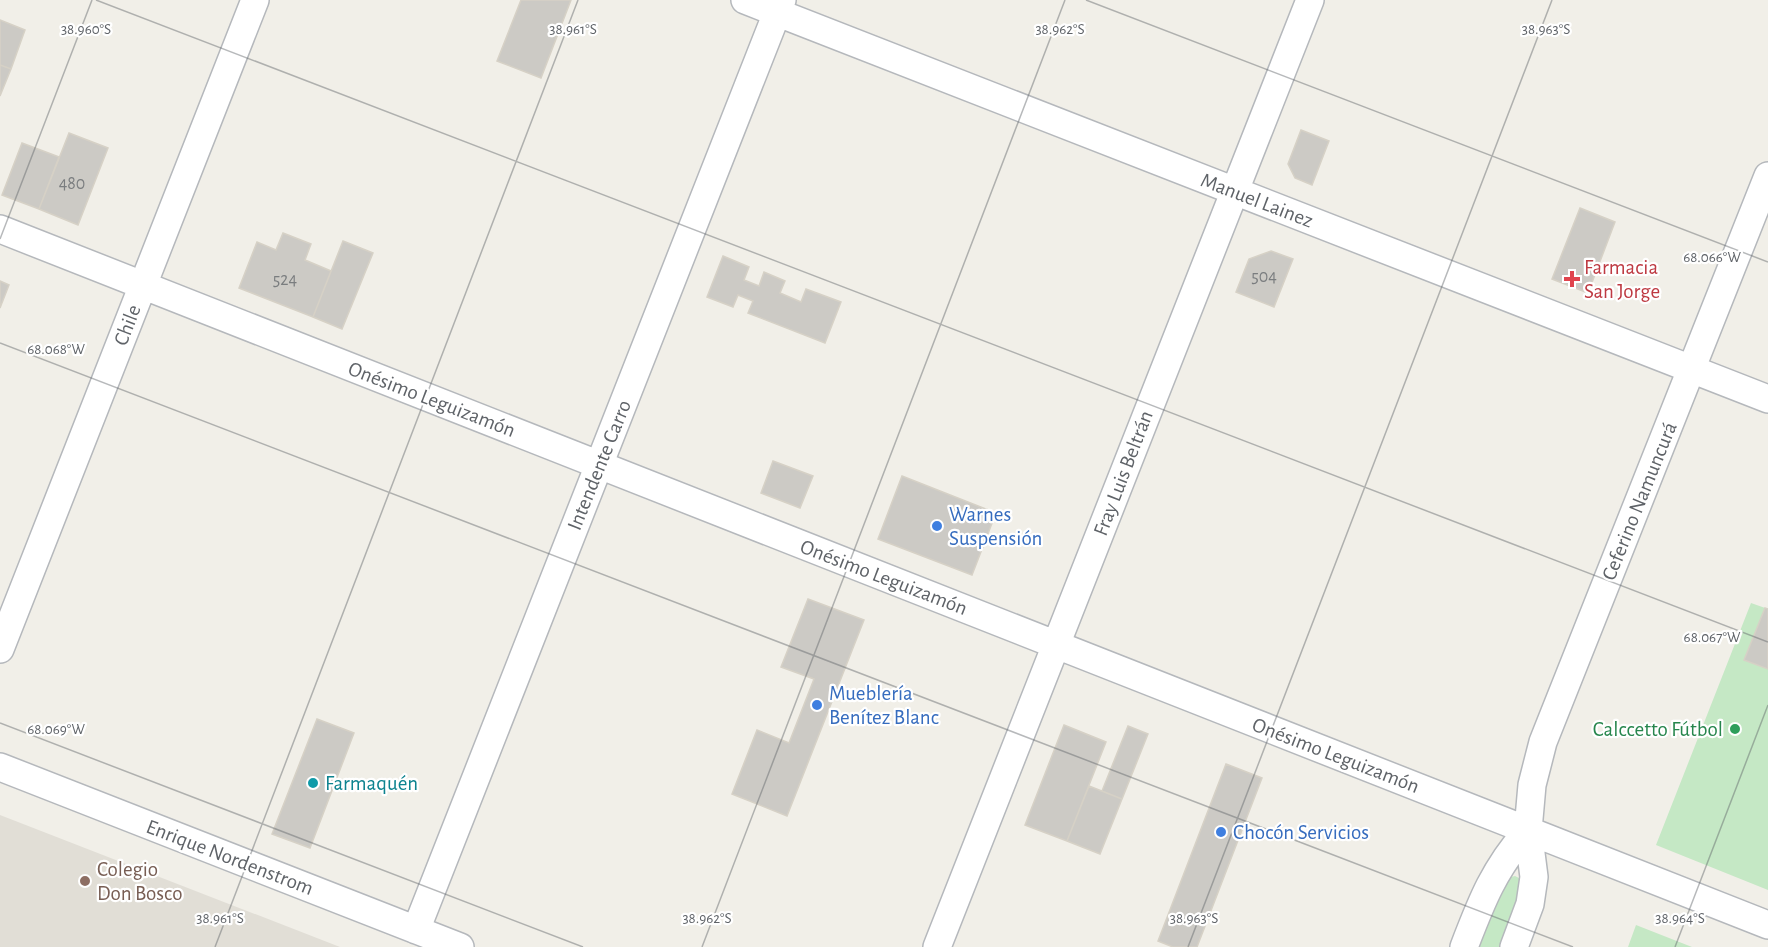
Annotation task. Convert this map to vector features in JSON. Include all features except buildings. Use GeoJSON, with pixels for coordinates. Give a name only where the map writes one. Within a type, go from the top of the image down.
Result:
{"type":"FeatureCollection","features":[{"type":"Feature","properties":{"kind":"street","name":"Chile"},"geometry":{"type":"LineString","coordinates":[[0,649],[255,0]]}},
{"type":"Feature","properties":{"kind":"street","name":"Manuel Lainez"},"geometry":{"type":"LineString","coordinates":[[745,0],[780,6],[1234,191],[1768,399]]}},
{"type":"Feature","properties":{"kind":"street","name":"Fray Luis Beltrán"},"geometry":{"type":"LineString","coordinates":[[937,947],[1310,0]]}},
{"type":"Feature","properties":{"kind":"street","name":"Intendente Carro"},"geometry":{"type":"LineString","coordinates":[[416,930],[780,6]]}},
{"type":"Feature","properties":{"kind":"street","name":"Ceferino Namuncurá"},"geometry":{"type":"LineString","coordinates":[[1514,947],[1530,904],[1534,877],[1528,830],[1532,785],[1543,742],[1768,176]]}},
{"type":"Feature","properties":{"kind":"street","name":"Onésimo Leguizamón"},"geometry":{"type":"LineString","coordinates":[[0,229],[1768,925]]}},
{"type":"Feature","properties":{"kind":"street","name":"Enrique Nordenstrom"},"geometry":{"type":"LineString","coordinates":[[0,767],[460,947]]}},
{"type":"Feature","properties":{"kind":"street"},"geometry":{"type":"LineString","coordinates":[[1464,947],[1486,889],[1504,857],[1528,830]]}},
{"type":"Feature","properties":{"kind":"shaded area","name":"Colegio Don Bosco"},"geometry":{"type":"Polygon","coordinates":[[[0,815],[340,947],[0,947],[0,815]]]}},
{"type":"Feature","properties":{"kind":"green space","name":"Calccetto Fútbol"},"geometry":{"type":"Polygon","coordinates":[[[1751,603],[1768,609],[1768,890],[1656,845],[1751,603]]]}},
{"type":"Feature","properties":{"kind":"green space"},"geometry":{"type":"Polygon","coordinates":[[[1515,876],[1521,879],[1524,885],[1502,947],[1478,947],[1503,884],[1507,878],[1515,876]]]}},
{"type":"Feature","properties":{"kind":"green space"},"geometry":{"type":"Polygon","coordinates":[[[1636,925],[1692,947],[1628,947],[1636,925]]]}},
{"type":"Feature","properties":{"kind":"place","name":"Farmacia San Jorge"},"geometry":{"type":"Point","coordinates":[1572,279]}},
{"type":"Feature","properties":{"kind":"place","name":"Warnes Suspensión"},"geometry":{"type":"Point","coordinates":[937,526]}},
{"type":"Feature","properties":{"kind":"place","name":"Mueblería Benítez Blanc"},"geometry":{"type":"Point","coordinates":[817,705]}},
{"type":"Feature","properties":{"kind":"place","name":"Calccetto Fútbol"},"geometry":{"type":"Point","coordinates":[1735,729]}},
{"type":"Feature","properties":{"kind":"place","name":"Farmaquén"},"geometry":{"type":"Point","coordinates":[313,783]}},
{"type":"Feature","properties":{"kind":"place","name":"Chocón Servicios"},"geometry":{"type":"Point","coordinates":[1221,832]}},
{"type":"Feature","properties":{"kind":"place","name":"Colegio Don Bosco"},"geometry":{"type":"Point","coordinates":[85,881]}}]}
